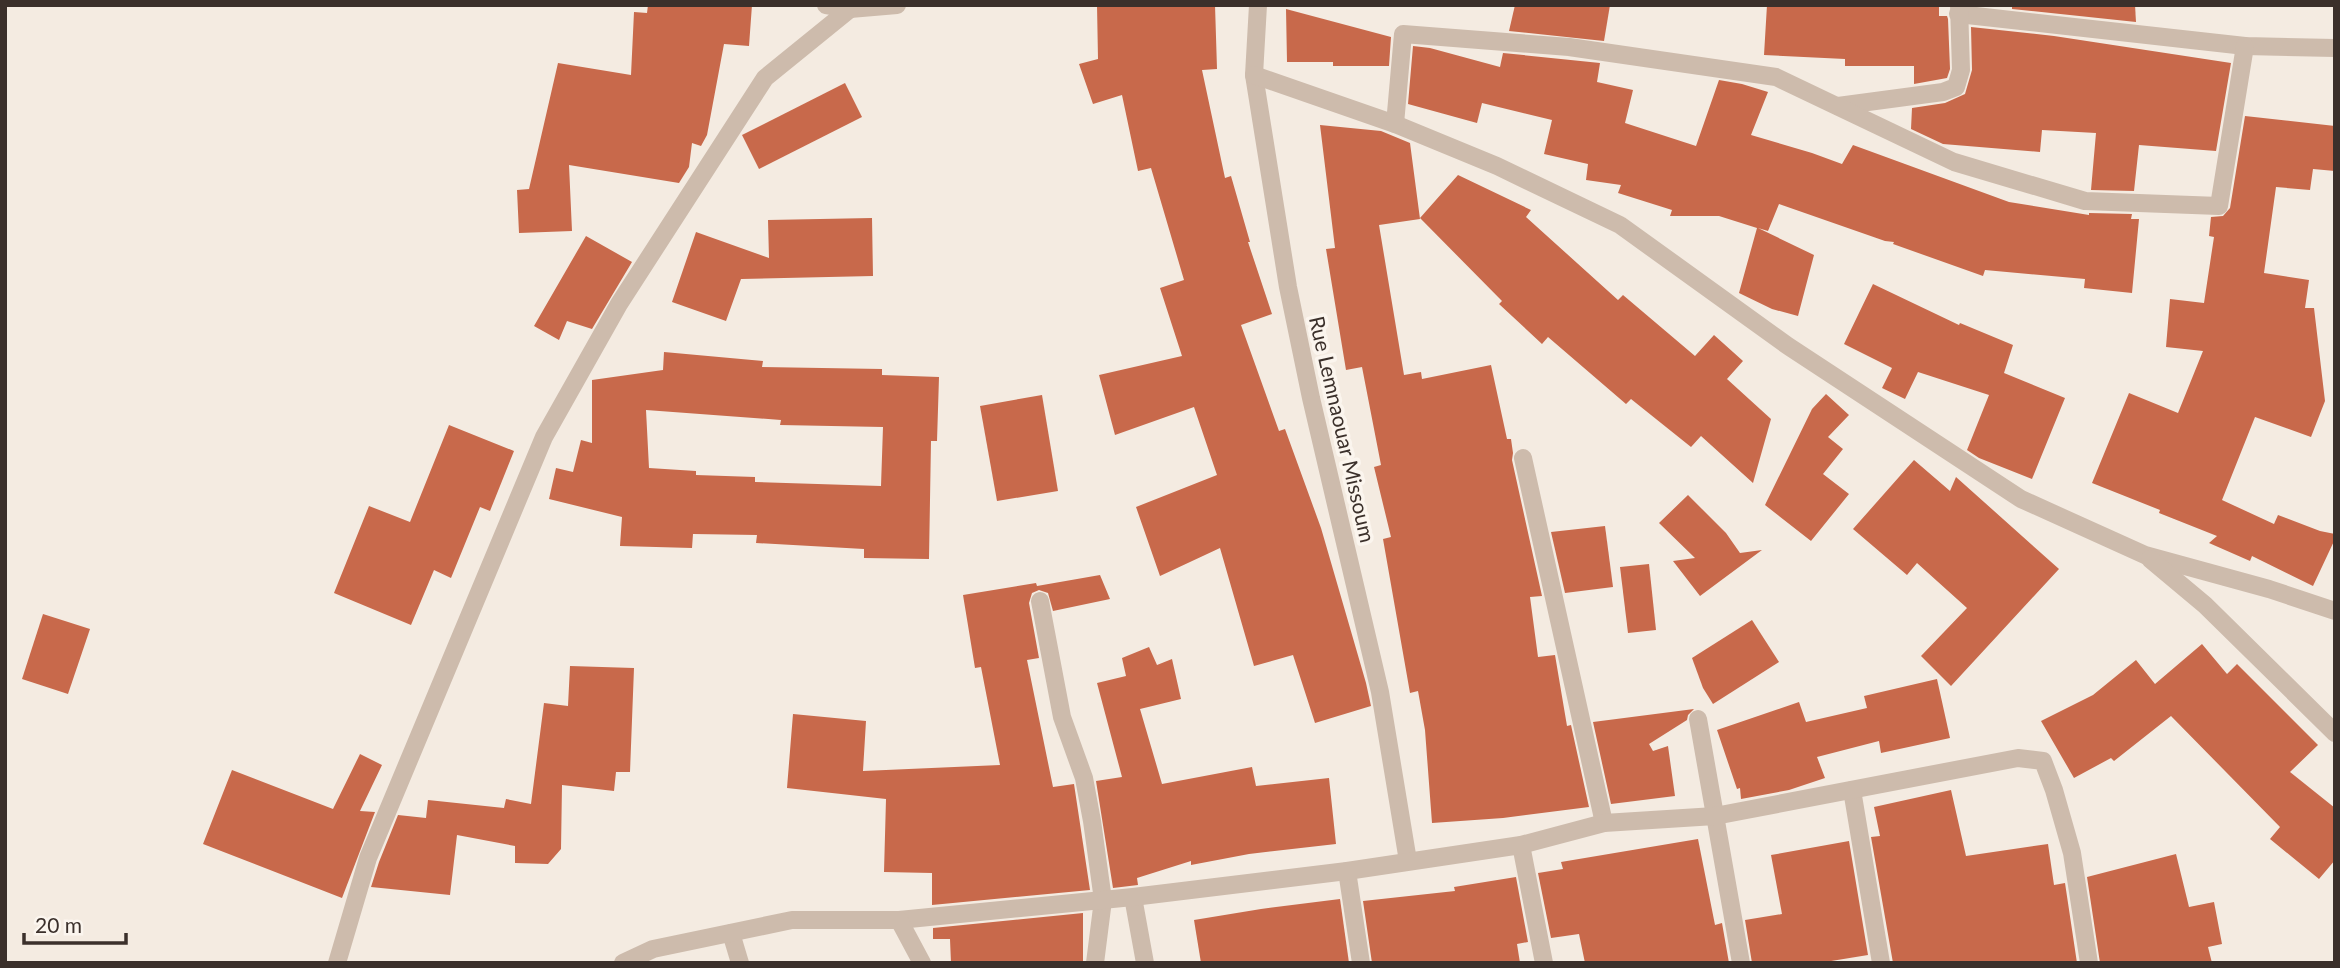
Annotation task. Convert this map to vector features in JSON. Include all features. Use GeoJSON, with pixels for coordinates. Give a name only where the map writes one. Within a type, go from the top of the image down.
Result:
{"type":"FeatureCollection","features":[{"type":"Feature","properties":{"kind":"street"},"geometry":{"type":"LineString","coordinates":[[826,5],[897,5]]}},
{"type":"Feature","properties":{"kind":"street","name":"Rue Lemnaouar Missoum"},"geometry":{"type":"LineString","coordinates":[[1258,5],[1254,75],[1288,286],[1311,398],[1380,692],[1408,861]]}},
{"type":"Feature","properties":{"kind":"street"},"geometry":{"type":"LineString","coordinates":[[337,963],[368,858],[544,437],[619,304],[765,78],[850,7]]}},
{"type":"Feature","properties":{"kind":"street"},"geometry":{"type":"LineString","coordinates":[[1838,106],[1943,92],[1956,87],[1962,70],[1959,10],[2245,46],[2335,48]]}},
{"type":"Feature","properties":{"kind":"street"},"geometry":{"type":"LineString","coordinates":[[1395,124],[1403,34],[1569,47],[1776,77],[1954,162],[2085,201],[2219,206],[2245,46]]}},
{"type":"Feature","properties":{"kind":"street"},"geometry":{"type":"LineString","coordinates":[[1254,75],[1395,124],[1497,166],[1620,225],[1788,346],[2021,499],[2145,555],[2269,589],[2335,611]]}},
{"type":"Feature","properties":{"kind":"street"},"geometry":{"type":"LineString","coordinates":[[1523,458],[1604,823]]}},
{"type":"Feature","properties":{"kind":"street"},"geometry":{"type":"LineString","coordinates":[[2145,555],[2205,604],[2335,733]]}},
{"type":"Feature","properties":{"kind":"street"},"geometry":{"type":"LineString","coordinates":[[1040,601],[1062,718],[1084,778],[1103,900],[1095,963]]}},
{"type":"Feature","properties":{"kind":"street"},"geometry":{"type":"LineString","coordinates":[[1698,719],[1741,963]]}},
{"type":"Feature","properties":{"kind":"street"},"geometry":{"type":"LineString","coordinates":[[623,963],[653,949],[792,920],[899,920],[1133,897],[1347,871],[1521,845],[1604,823],[1715,816],[2018,758],[2043,761],[2054,790],[2072,853],[2089,963]]}},
{"type":"Feature","properties":{"kind":"street"},"geometry":{"type":"LineString","coordinates":[[1852,790],[1881,963]]}},
{"type":"Feature","properties":{"kind":"street"},"geometry":{"type":"LineString","coordinates":[[1521,845],[1544,963]]}},
{"type":"Feature","properties":{"kind":"street"},"geometry":{"type":"LineString","coordinates":[[1347,871],[1361,963]]}},
{"type":"Feature","properties":{"kind":"street"},"geometry":{"type":"LineString","coordinates":[[1133,897],[1145,963]]}},
{"type":"Feature","properties":{"kind":"street"},"geometry":{"type":"LineString","coordinates":[[899,920],[922,963]]}},
{"type":"Feature","properties":{"kind":"street"},"geometry":{"type":"LineString","coordinates":[[731,933],[740,963]]}},
{"type":"Feature","properties":{"kind":"building"},"geometry":{"type":"Polygon","coordinates":[[[648,5],[752,5],[749,46],[724,44],[707,135],[701,146],[692,143],[689,167],[679,183],[569,165],[572,231],[519,233],[517,190],[529,189],[558,63],[631,75],[634,12],[647,13],[648,5]]]}},
{"type":"Feature","properties":{"kind":"building"},"geometry":{"type":"Polygon","coordinates":[[[1097,5],[1215,5],[1217,69],[1202,70],[1225,178],[1231,176],[1248,242],[1272,314],[1241,325],[1279,431],[1285,429],[1321,528],[1371,706],[1315,723],[1293,655],[1254,666],[1220,548],[1160,576],[1136,507],[1217,475],[1194,407],[1115,435],[1099,375],[1182,356],[1160,288],[1184,280],[1151,168],[1138,171],[1122,95],[1093,104],[1079,64],[1098,59],[1097,5]]]}},
{"type":"Feature","properties":{"kind":"building"},"geometry":{"type":"Polygon","coordinates":[[[1515,5],[1610,5],[1604,41],[1509,31],[1515,5]]]}},
{"type":"Feature","properties":{"kind":"building"},"geometry":{"type":"Polygon","coordinates":[[[1767,5],[1939,5],[1939,16],[1947,16],[1948,19],[1950,69],[1947,78],[1914,84],[1914,66],[1845,66],[1845,59],[1764,55],[1767,5]]]}},
{"type":"Feature","properties":{"kind":"building"},"geometry":{"type":"Polygon","coordinates":[[[2012,5],[2135,5],[2136,22],[2012,9],[2012,5]]]}},
{"type":"Feature","properties":{"kind":"building"},"geometry":{"type":"Polygon","coordinates":[[[1286,9],[1391,37],[1389,66],[1333,66],[1333,62],[1287,62],[1286,9]]]}},
{"type":"Feature","properties":{"kind":"building"},"geometry":{"type":"Polygon","coordinates":[[[1971,27],[2054,36],[2231,63],[2216,151],[2139,145],[2134,191],[2091,190],[2096,133],[2042,130],[2040,152],[1943,144],[1911,129],[1912,108],[1945,103],[1965,94],[1972,70],[1971,27]]]}},
{"type":"Feature","properties":{"kind":"building"},"geometry":{"type":"Polygon","coordinates":[[[1413,46],[1500,67],[1503,53],[1600,63],[1597,82],[1633,90],[1625,123],[1696,146],[1719,80],[1742,84],[1768,92],[1751,135],[1842,164],[1853,145],[2009,202],[2089,215],[2132,214],[2131,219],[2139,219],[2132,293],[2084,288],[2085,279],[1985,270],[1983,276],[1893,244],[1894,242],[1779,204],[1768,231],[1758,228],[1814,255],[1798,316],[1772,309],[1739,293],[1757,228],[1719,216],[1670,216],[1672,210],[1618,193],[1621,185],[1586,180],[1588,164],[1544,154],[1552,120],[1482,103],[1477,123],[1408,104],[1413,46]]]}},
{"type":"Feature","properties":{"kind":"building"},"geometry":{"type":"Polygon","coordinates":[[[845,83],[862,117],[759,169],[742,135],[845,83]]]}},
{"type":"Feature","properties":{"kind":"building"},"geometry":{"type":"Polygon","coordinates":[[[2245,116],[2335,126],[2335,171],[2313,169],[2310,190],[2276,187],[2264,273],[2309,280],[2305,308],[2314,308],[2325,401],[2311,437],[2255,417],[2222,500],[2274,524],[2278,515],[2335,534],[2313,586],[2252,556],[2250,561],[2209,543],[2217,536],[2092,483],[2129,393],[2178,413],[2203,351],[2166,347],[2170,299],[2204,303],[2214,237],[2209,236],[2211,217],[2223,216],[2230,208],[2245,116]]]}},
{"type":"Feature","properties":{"kind":"building"},"geometry":{"type":"Polygon","coordinates":[[[1320,125],[1381,131],[1410,143],[1420,219],[1379,225],[1404,375],[1421,372],[1422,379],[1491,365],[1507,439],[1511,439],[1512,460],[1542,596],[1530,597],[1538,657],[1555,655],[1567,726],[1571,725],[1589,807],[1503,818],[1432,823],[1425,730],[1418,691],[1410,693],[1383,539],[1391,537],[1374,467],[1381,465],[1362,367],[1346,370],[1326,249],[1335,248],[1320,125]]]}},
{"type":"Feature","properties":{"kind":"building"},"geometry":{"type":"Polygon","coordinates":[[[1458,175],[1531,210],[1526,217],[1618,300],[1623,295],[1695,356],[1714,335],[1743,361],[1727,379],[1771,419],[1753,483],[1701,436],[1691,447],[1631,399],[1626,404],[1548,337],[1542,344],[1499,304],[1502,301],[1420,218],[1458,175]]]}},
{"type":"Feature","properties":{"kind":"building"},"geometry":{"type":"Polygon","coordinates":[[[872,218],[873,276],[741,279],[726,321],[672,302],[696,232],[769,258],[768,220],[872,218]]]}},
{"type":"Feature","properties":{"kind":"building"},"geometry":{"type":"Polygon","coordinates":[[[586,236],[632,262],[592,329],[567,321],[559,340],[534,326],[586,236]]]}},
{"type":"Feature","properties":{"kind":"building"},"geometry":{"type":"Polygon","coordinates":[[[1873,284],[1959,325],[1960,323],[2013,345],[2004,373],[2065,398],[2032,479],[1979,458],[1967,450],[1989,395],[1918,372],[1905,399],[1882,388],[1892,368],[1844,344],[1873,284]]]}},
{"type":"Feature","properties":{"kind":"building"},"geometry":{"type":"Polygon","coordinates":[[[664,352],[763,361],[762,367],[882,369],[882,375],[939,377],[937,441],[931,441],[929,559],[864,558],[864,549],[756,543],[757,535],[693,534],[692,548],[620,546],[622,517],[549,499],[556,468],[573,472],[581,440],[592,443],[592,380],[663,370],[664,352]],[[646,410],[649,468],[696,471],[696,475],[755,477],[755,482],[881,486],[883,427],[780,425],[781,420],[646,410]]]}},
{"type":"Feature","properties":{"kind":"building"},"geometry":{"type":"Polygon","coordinates":[[[1826,394],[1849,415],[1828,437],[1843,449],[1823,474],[1849,494],[1811,541],[1765,505],[1812,409],[1826,394]]]}},
{"type":"Feature","properties":{"kind":"building"},"geometry":{"type":"Polygon","coordinates":[[[1042,395],[1058,491],[997,501],[980,406],[1042,395]]]}},
{"type":"Feature","properties":{"kind":"building"},"geometry":{"type":"Polygon","coordinates":[[[449,425],[514,451],[490,511],[480,507],[451,578],[434,570],[411,625],[334,593],[369,506],[410,522],[449,425]]]}},
{"type":"Feature","properties":{"kind":"building"},"geometry":{"type":"Polygon","coordinates":[[[1914,460],[1950,491],[1956,477],[2059,569],[1951,686],[1921,656],[1967,608],[1917,563],[1907,575],[1853,529],[1914,460]]]}},
{"type":"Feature","properties":{"kind":"building"},"geometry":{"type":"Polygon","coordinates":[[[1688,495],[1726,533],[1740,553],[1762,550],[1700,596],[1673,561],[1695,558],[1659,523],[1688,495]]]}},
{"type":"Feature","properties":{"kind":"building"},"geometry":{"type":"Polygon","coordinates":[[[1605,526],[1613,587],[1565,593],[1551,532],[1605,526]]]}},
{"type":"Feature","properties":{"kind":"building"},"geometry":{"type":"Polygon","coordinates":[[[1649,564],[1656,630],[1628,633],[1620,567],[1649,564]]]}},
{"type":"Feature","properties":{"kind":"building"},"geometry":{"type":"Polygon","coordinates":[[[1100,575],[1110,599],[1053,611],[1048,593],[1039,590],[1032,593],[1029,603],[1039,658],[1027,660],[1053,787],[1074,784],[1090,890],[932,905],[932,873],[884,872],[886,799],[787,788],[793,714],[866,721],[863,771],[1000,765],[981,667],[975,668],[963,595],[1100,575]]]}},
{"type":"Feature","properties":{"kind":"building"},"geometry":{"type":"Polygon","coordinates":[[[43,614],[90,629],[68,694],[22,679],[43,614]]]}},
{"type":"Feature","properties":{"kind":"building"},"geometry":{"type":"Polygon","coordinates":[[[1752,620],[1779,662],[1713,704],[1703,688],[1692,658],[1752,620]]]}},
{"type":"Feature","properties":{"kind":"building"},"geometry":{"type":"Polygon","coordinates":[[[2202,644],[2227,674],[2237,664],[2318,745],[2290,772],[2335,808],[2335,860],[2319,879],[2270,839],[2280,827],[2171,716],[2114,761],[2111,758],[2074,778],[2041,721],[2093,695],[2136,660],[2155,684],[2202,644]]]}},
{"type":"Feature","properties":{"kind":"building"},"geometry":{"type":"Polygon","coordinates":[[[1149,647],[1157,665],[1172,659],[1181,699],[1140,709],[1162,784],[1252,767],[1256,786],[1329,778],[1336,844],[1249,854],[1191,865],[1191,861],[1137,878],[1138,885],[1113,888],[1096,781],[1122,777],[1097,683],[1126,676],[1122,658],[1149,647]]]}},
{"type":"Feature","properties":{"kind":"building"},"geometry":{"type":"Polygon","coordinates":[[[570,666],[634,668],[630,772],[616,772],[614,791],[562,785],[561,849],[548,864],[515,863],[515,846],[457,835],[450,895],[371,887],[398,815],[426,818],[428,800],[504,808],[506,799],[531,804],[544,703],[568,706],[570,666]]]}},
{"type":"Feature","properties":{"kind":"building"},"geometry":{"type":"Polygon","coordinates":[[[1937,679],[1950,738],[1881,753],[1879,741],[1817,757],[1825,778],[1789,790],[1741,799],[1740,788],[1737,789],[1717,730],[1799,702],[1806,722],[1867,708],[1864,696],[1937,679]]]}},
{"type":"Feature","properties":{"kind":"building"},"geometry":{"type":"Polygon","coordinates":[[[1694,709],[1687,720],[1649,744],[1653,751],[1668,746],[1675,796],[1611,804],[1593,722],[1694,709]]]}},
{"type":"Feature","properties":{"kind":"building"},"geometry":{"type":"Polygon","coordinates":[[[360,754],[382,765],[360,811],[375,812],[342,898],[203,844],[232,770],[333,809],[360,754]]]}},
{"type":"Feature","properties":{"kind":"building"},"geometry":{"type":"Polygon","coordinates":[[[1951,790],[1966,856],[2048,844],[2054,885],[2065,883],[2077,963],[1893,963],[1871,837],[1880,836],[1874,807],[1951,790]]]}},
{"type":"Feature","properties":{"kind":"building"},"geometry":{"type":"Polygon","coordinates":[[[1698,839],[1715,925],[1722,923],[1729,963],[1585,963],[1579,934],[1551,938],[1538,873],[1563,869],[1561,862],[1698,839]]]}},
{"type":"Feature","properties":{"kind":"building"},"geometry":{"type":"Polygon","coordinates":[[[1849,841],[1868,955],[1819,963],[1752,963],[1745,920],[1782,914],[1771,855],[1849,841]]]}},
{"type":"Feature","properties":{"kind":"building"},"geometry":{"type":"Polygon","coordinates":[[[2176,854],[2189,907],[2214,902],[2222,944],[2208,947],[2212,963],[2100,963],[2087,877],[2176,854]]]}},
{"type":"Feature","properties":{"kind":"building"},"geometry":{"type":"Polygon","coordinates":[[[1516,877],[1528,942],[1517,944],[1520,963],[1372,963],[1363,901],[1455,891],[1454,887],[1516,877]]]}},
{"type":"Feature","properties":{"kind":"building"},"geometry":{"type":"Polygon","coordinates":[[[1340,899],[1349,963],[1201,963],[1194,920],[1340,899]]]}},
{"type":"Feature","properties":{"kind":"building"},"geometry":{"type":"Polygon","coordinates":[[[1083,913],[1083,963],[951,963],[950,939],[933,939],[933,928],[1083,913]]]}}]}
